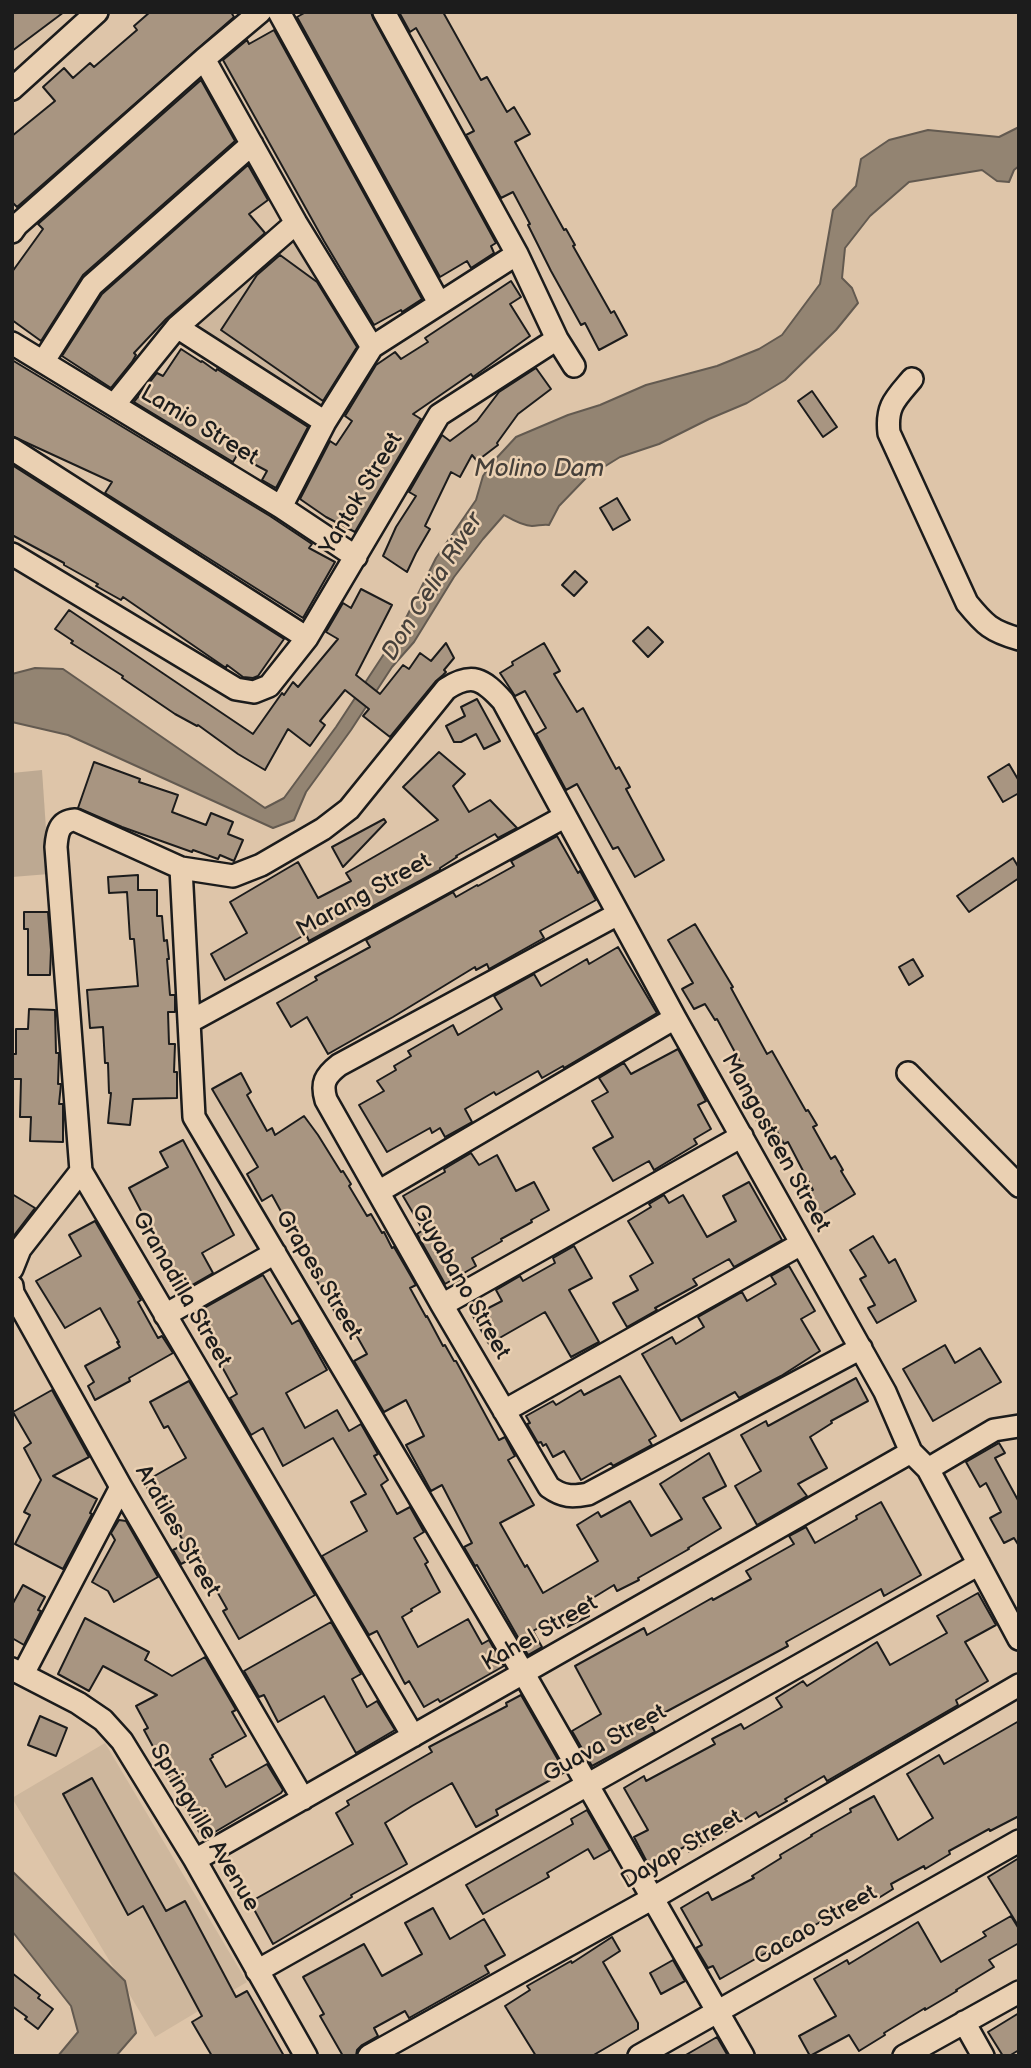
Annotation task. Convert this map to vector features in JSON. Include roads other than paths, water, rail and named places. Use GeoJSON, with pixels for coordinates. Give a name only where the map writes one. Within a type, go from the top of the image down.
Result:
{"type":"FeatureCollection","features":[{"type":"Feature","properties":{"kind":"street"},"geometry":{"type":"LineString","coordinates":[[12,89],[97,12]]}},
{"type":"Feature","properties":{"kind":"street"},"geometry":{"type":"LineString","coordinates":[[14,226],[260,12]]}},
{"type":"Feature","properties":{"kind":"street"},"geometry":{"type":"LineString","coordinates":[[279,12],[439,303]]}},
{"type":"Feature","properties":{"kind":"street"},"geometry":{"type":"LineString","coordinates":[[384,12],[517,254],[557,339],[574,366]]}},
{"type":"Feature","properties":{"kind":"street"},"geometry":{"type":"LineString","coordinates":[[204,59],[296,223],[372,347]]}},
{"type":"Feature","properties":{"kind":"street"},"geometry":{"type":"LineString","coordinates":[[43,362],[92,285],[252,144]]}},
{"type":"Feature","properties":{"kind":"street"},"geometry":{"type":"LineString","coordinates":[[114,405],[177,327],[296,223]]}},
{"type":"Feature","properties":{"kind":"street"},"geometry":{"type":"LineString","coordinates":[[281,507],[325,422],[372,347],[517,254]]}},
{"type":"Feature","properties":{"kind":"street"},"geometry":{"type":"LineString","coordinates":[[177,327],[325,422]]}},
{"type":"Feature","properties":{"kind":"street","name":"Yantok Street"},"geometry":{"type":"LineString","coordinates":[[12,554],[236,689],[254,692],[270,686],[307,638],[439,415],[557,339]]}},
{"type":"Feature","properties":{"kind":"street","name":"Lamio Street"},"geometry":{"type":"LineString","coordinates":[[12,342],[356,556]]}},
{"type":"Feature","properties":{"kind":"street"},"geometry":{"type":"LineString","coordinates":[[912,379],[891,405],[887,420],[889,433],[967,603],[986,625],[1019,639]]}},
{"type":"Feature","properties":{"kind":"street"},"geometry":{"type":"LineString","coordinates":[[12,449],[307,638]]}},
{"type":"Feature","properties":{"kind":"street","name":"Mangosteen Street"},"geometry":{"type":"LineString","coordinates":[[181,868],[233,876],[261,865],[323,829],[349,809],[446,689],[459,681],[476,679],[490,686],[503,701],[675,1018],[885,1392],[911,1452],[928,1469],[1019,1639]]}},
{"type":"Feature","properties":{"kind":"street","name":"Marang Street"},"geometry":{"type":"LineString","coordinates":[[190,1022],[564,817]]}},
{"type":"Feature","properties":{"kind":"street","name":"Granadilla Street"},"geometry":{"type":"LineString","coordinates":[[181,868],[75,820],[62,824],[57,834],[81,1171],[413,1736]]}},
{"type":"Feature","properties":{"kind":"street","name":"Grapes Street"},"geometry":{"type":"LineString","coordinates":[[181,868],[194,1117],[524,1674],[743,2056]]}},
{"type":"Feature","properties":{"kind":"street","name":"Guyabano Street"},"geometry":{"type":"LineString","coordinates":[[618,914],[339,1065],[324,1080],[326,1100],[549,1487],[558,1493],[569,1497],[588,1494],[861,1349]]}},
{"type":"Feature","properties":{"kind":"street"},"geometry":{"type":"LineString","coordinates":[[378,1192],[675,1018]]}},
{"type":"Feature","properties":{"kind":"street"},"geometry":{"type":"LineString","coordinates":[[908,1073],[1019,1186]]}},
{"type":"Feature","properties":{"kind":"street"},"geometry":{"type":"LineString","coordinates":[[442,1305],[742,1136]]}},
{"type":"Feature","properties":{"kind":"street"},"geometry":{"type":"LineString","coordinates":[[12,1269],[20,1249],[81,1171]]}},
{"type":"Feature","properties":{"kind":"street"},"geometry":{"type":"LineString","coordinates":[[505,1411],[801,1244]]}},
{"type":"Feature","properties":{"kind":"street"},"geometry":{"type":"LineString","coordinates":[[165,1315],[275,1253]]}},
{"type":"Feature","properties":{"kind":"street","name":"Aratiles Street"},"geometry":{"type":"LineString","coordinates":[[12,1286],[13,1293],[121,1487],[303,1799]]}},
{"type":"Feature","properties":{"kind":"street"},"geometry":{"type":"LineString","coordinates":[[928,1469],[994,1430],[1019,1426]]}},
{"type":"Feature","properties":{"kind":"street","name":"Kahel Street"},"geometry":{"type":"LineString","coordinates":[[195,1860],[911,1452]]}},
{"type":"Feature","properties":{"kind":"street"},"geometry":{"type":"LineString","coordinates":[[17,1672],[121,1487]]}},
{"type":"Feature","properties":{"kind":"street","name":"Guava Street"},"geometry":{"type":"LineString","coordinates":[[257,1971],[979,1564]]}},
{"type":"Feature","properties":{"kind":"street","name":"Springville Avenue"},"geometry":{"type":"LineString","coordinates":[[17,1672],[78,1703],[103,1720],[122,1741],[195,1860],[306,2056]]}},
{"type":"Feature","properties":{"kind":"street","name":"Dayap Street"},"geometry":{"type":"LineString","coordinates":[[369,2056],[653,1898],[1019,1685]]}},
{"type":"Feature","properties":{"kind":"street","name":"Cacao Street"},"geometry":{"type":"LineString","coordinates":[[639,2056],[1019,1841]]}},
{"type":"Feature","properties":{"kind":"street"},"geometry":{"type":"LineString","coordinates":[[904,2056],[1019,1992]]}},
{"type":"Feature","properties":{"kind":"street"},"geometry":{"type":"LineString","coordinates":[[964,2022],[982,2056]]}},
{"type":"Feature","properties":{"kind":"water","name":"Molino Dam"},"geometry":{"type":"Polygon","coordinates":[[[1019,127],[1019,166],[1014,170],[1009,182],[997,181],[982,170],[909,182],[870,216],[845,248],[842,278],[852,288],[858,303],[836,330],[785,380],[747,403],[659,444],[620,457],[586,478],[559,506],[549,525],[524,525],[504,515],[454,577],[414,642],[392,667],[306,792],[294,820],[273,828],[68,735],[12,722],[12,674],[35,668],[63,669],[265,808],[284,798],[336,727],[401,628],[436,558],[476,500],[483,476],[516,437],[646,385],[717,366],[759,349],[782,335],[820,284],[833,210],[856,186],[861,159],[889,140],[928,130],[999,137],[1019,127]]]}},
{"type":"Feature","properties":{"kind":"water"},"geometry":{"type":"Polygon","coordinates":[[[12,1871],[125,1981],[136,2033],[116,2056],[58,2056],[78,2032],[71,2006],[12,1931],[12,1871]]]}},
{"type":"Feature","properties":{"kind":"water label","name":"Don Celia River"},"geometry":{"type":"Point","coordinates":[433,587]}}]}
